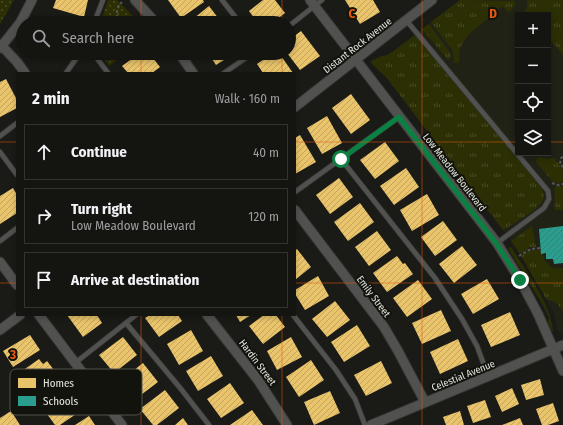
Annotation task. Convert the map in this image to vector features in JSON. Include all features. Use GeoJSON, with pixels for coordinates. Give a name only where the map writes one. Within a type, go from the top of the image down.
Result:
{"type":"FeatureCollection","features":[{"type":"Feature","properties":{"kind":"street"},"geometry":{"type":"LineString","coordinates":[[24,16],[32,0]]}},
{"type":"Feature","properties":{"kind":"street"},"geometry":{"type":"LineString","coordinates":[[135,0],[150,16]]}},
{"type":"Feature","properties":{"kind":"street","name":"Distant Rock Avenue"},"geometry":{"type":"LineString","coordinates":[[296,106],[432,0]]}},
{"type":"Feature","properties":{"kind":"street","name":"Low Meadow Boulevard"},"geometry":{"type":"LineString","coordinates":[[312,3],[496,243],[531,300],[563,371]]}},
{"type":"Feature","properties":{"kind":"street"},"geometry":{"type":"LineString","coordinates":[[16,28],[1,47],[17,62],[24,72]]}},
{"type":"Feature","properties":{"kind":"street"},"geometry":{"type":"LineString","coordinates":[[183,60],[192,72]]}},
{"type":"Feature","properties":{"kind":"street","name":"Emily Street"},"geometry":{"type":"LineString","coordinates":[[296,211],[384,327],[404,361],[425,402]]}},
{"type":"Feature","properties":{"kind":"street"},"geometry":{"type":"LineString","coordinates":[[0,262],[16,284]]}},
{"type":"Feature","properties":{"kind":"street"},"geometry":{"type":"LineString","coordinates":[[0,330],[19,316]]}},
{"type":"Feature","properties":{"kind":"street"},"geometry":{"type":"LineString","coordinates":[[40,316],[80,369]]}},
{"type":"Feature","properties":{"kind":"street","name":"Hardin Street"},"geometry":{"type":"LineString","coordinates":[[208,316],[258,380],[288,425]]}},
{"type":"Feature","properties":{"kind":"street","name":"Celestial Avenue"},"geometry":{"type":"LineString","coordinates":[[371,425],[563,345]]}},
{"type":"Feature","properties":{"kind":"street"},"geometry":{"type":"LineString","coordinates":[[115,415],[122,425]]}},
{"type":"Feature","properties":{"kind":"lane"},"geometry":{"type":"LineString","coordinates":[[97,16],[103,0]]}},
{"type":"Feature","properties":{"kind":"lane"},"geometry":{"type":"LineString","coordinates":[[222,0],[235,16]]}},
{"type":"Feature","properties":{"kind":"lane"},"geometry":{"type":"LineString","coordinates":[[296,19],[312,3],[322,0]]}},
{"type":"Feature","properties":{"kind":"lane"},"geometry":{"type":"LineString","coordinates":[[406,20],[548,191],[549,199],[544,208],[496,243]]}},
{"type":"Feature","properties":{"kind":"lane"},"geometry":{"type":"LineString","coordinates":[[67,72],[75,60]]}},
{"type":"Feature","properties":{"kind":"lane"},"geometry":{"type":"LineString","coordinates":[[98,60],[107,72]]}},
{"type":"Feature","properties":{"kind":"lane"},"geometry":{"type":"LineString","coordinates":[[225,72],[243,60]]}},
{"type":"Feature","properties":{"kind":"lane"},"geometry":{"type":"LineString","coordinates":[[296,191],[399,117]]}},
{"type":"Feature","properties":{"kind":"lane"},"geometry":{"type":"LineString","coordinates":[[0,136],[16,124]]}},
{"type":"Feature","properties":{"kind":"lane"},"geometry":{"type":"LineString","coordinates":[[0,152],[16,174]]}},
{"type":"Feature","properties":{"kind":"lane"},"geometry":{"type":"LineString","coordinates":[[341,159],[439,284],[462,319],[477,346],[488,376]]}},
{"type":"Feature","properties":{"kind":"lane"},"geometry":{"type":"LineString","coordinates":[[0,241],[16,229]]}},
{"type":"Feature","properties":{"kind":"lane"},"geometry":{"type":"LineString","coordinates":[[75,362],[135,316]]}},
{"type":"Feature","properties":{"kind":"lane"},"geometry":{"type":"LineString","coordinates":[[295,316],[336,370],[355,399],[365,425]]}},
{"type":"Feature","properties":{"kind":"lane"},"geometry":{"type":"LineString","coordinates":[[126,323],[181,388],[209,425]]}},
{"type":"Feature","properties":{"kind":"path"},"geometry":{"type":"LineString","coordinates":[[117,16],[117,8],[122,2]]}},
{"type":"Feature","properties":{"kind":"path"},"geometry":{"type":"LineString","coordinates":[[563,156],[560,164],[563,167]]}},
{"type":"Feature","properties":{"kind":"path"},"geometry":{"type":"LineString","coordinates":[[518,256],[531,249],[541,248]]}},
{"type":"Feature","properties":{"kind":"shaded area"},"geometry":{"type":"Polygon","coordinates":[[[460,0],[563,0],[563,333],[561,334],[557,329],[554,314],[538,283],[511,241],[386,77],[371,63],[371,61],[388,55],[460,0]]]}},
{"type":"Feature","properties":{"kind":"green space"},"geometry":{"type":"Polygon","coordinates":[[[0,0],[14,0],[0,24],[0,0]]]}},
{"type":"Feature","properties":{"kind":"green space"},"geometry":{"type":"Polygon","coordinates":[[[108,0],[117,0],[133,16],[102,16],[108,0]]]}},
{"type":"Feature","properties":{"kind":"green space"},"geometry":{"type":"Polygon","coordinates":[[[460,0],[515,1],[515,5],[511,11],[508,12],[503,6],[468,35],[460,48],[459,62],[454,63],[453,51],[431,22],[460,0]]]}},
{"type":"Feature","properties":{"kind":"green space"},"geometry":{"type":"Polygon","coordinates":[[[527,0],[563,0],[563,55],[551,41],[551,12],[525,12],[527,8],[527,0]]]}},
{"type":"Feature","properties":{"kind":"green space"},"geometry":{"type":"Polygon","coordinates":[[[429,24],[449,51],[451,56],[448,60],[422,29],[429,24]]]}},
{"type":"Feature","properties":{"kind":"green space"},"geometry":{"type":"Polygon","coordinates":[[[415,35],[539,184],[544,196],[543,200],[534,210],[503,230],[386,77],[372,64],[371,61],[388,55],[415,35]]]}},
{"type":"Feature","properties":{"kind":"green space"},"geometry":{"type":"Polygon","coordinates":[[[104,60],[117,60],[109,66],[104,60]]]}},
{"type":"Feature","properties":{"kind":"green space"},"geometry":{"type":"Polygon","coordinates":[[[538,157],[548,159],[555,158],[556,162],[559,162],[559,165],[563,169],[563,182],[553,182],[536,162],[538,157]]]}},
{"type":"Feature","properties":{"kind":"green space"},"geometry":{"type":"Polygon","coordinates":[[[557,186],[563,186],[563,210],[555,210],[554,189],[557,186]]]}},
{"type":"Feature","properties":{"kind":"green space"},"geometry":{"type":"Polygon","coordinates":[[[532,226],[536,247],[530,247],[520,254],[511,241],[532,226]]]}},
{"type":"Feature","properties":{"kind":"green space"},"geometry":{"type":"Polygon","coordinates":[[[511,247],[543,298],[548,310],[553,331],[548,322],[549,317],[541,302],[508,248],[511,247]]]}},
{"type":"Feature","properties":{"kind":"green space"},"geometry":{"type":"Polygon","coordinates":[[[531,250],[541,250],[545,260],[553,268],[563,268],[563,311],[556,302],[546,299],[521,256],[531,250]]]}},
{"type":"Feature","properties":{"kind":"building: Homes"},"geometry":{"type":"Polygon","coordinates":[[[56,0],[88,0],[84,16],[53,8],[56,0]]]}},
{"type":"Feature","properties":{"kind":"building: Homes"},"geometry":{"type":"Polygon","coordinates":[[[168,0],[203,0],[204,2],[184,16],[180,16],[168,0]]]}},
{"type":"Feature","properties":{"kind":"building: Homes"},"geometry":{"type":"Polygon","coordinates":[[[263,0],[275,0],[285,13],[281,16],[253,16],[249,11],[263,0]]]}},
{"type":"Feature","properties":{"kind":"building: Homes"},"geometry":{"type":"Polygon","coordinates":[[[345,0],[373,0],[380,12],[360,24],[345,0]]]}},
{"type":"Feature","properties":{"kind":"building: Homes"},"geometry":{"type":"Polygon","coordinates":[[[209,6],[217,16],[197,16],[209,6]]]}},
{"type":"Feature","properties":{"kind":"building: Homes"},"geometry":{"type":"Polygon","coordinates":[[[301,31],[320,56],[300,70],[292,60],[296,60],[296,35],[301,31]]]}},
{"type":"Feature","properties":{"kind":"building: Homes"},"geometry":{"type":"Polygon","coordinates":[[[130,60],[154,60],[160,67],[153,72],[127,72],[122,66],[130,60]]]}},
{"type":"Feature","properties":{"kind":"building: Homes"},"geometry":{"type":"Polygon","coordinates":[[[213,60],[224,60],[216,65],[213,60]]]}},
{"type":"Feature","properties":{"kind":"building: Homes"},"geometry":{"type":"Polygon","coordinates":[[[263,60],[284,60],[292,72],[262,72],[257,64],[263,60]]]}},
{"type":"Feature","properties":{"kind":"building: Homes"},"geometry":{"type":"Polygon","coordinates":[[[6,79],[16,98],[16,109],[0,117],[0,82],[6,79]]]}},
{"type":"Feature","properties":{"kind":"building: Homes"},"geometry":{"type":"Polygon","coordinates":[[[351,94],[370,120],[351,134],[332,108],[351,94]]]}},
{"type":"Feature","properties":{"kind":"building: Homes"},"geometry":{"type":"Polygon","coordinates":[[[327,116],[342,143],[322,154],[307,128],[327,116]]]}},
{"type":"Feature","properties":{"kind":"building: Homes"},"geometry":{"type":"Polygon","coordinates":[[[300,135],[316,162],[296,173],[296,137],[300,135]]]}},
{"type":"Feature","properties":{"kind":"building: Homes"},"geometry":{"type":"Polygon","coordinates":[[[385,142],[399,161],[375,179],[360,160],[385,142]]]}},
{"type":"Feature","properties":{"kind":"building: Homes"},"geometry":{"type":"Polygon","coordinates":[[[406,168],[419,187],[394,205],[380,186],[406,168]]]}},
{"type":"Feature","properties":{"kind":"building: Homes"},"geometry":{"type":"Polygon","coordinates":[[[339,178],[353,197],[330,214],[316,195],[339,178]]]}},
{"type":"Feature","properties":{"kind":"building: Homes"},"geometry":{"type":"Polygon","coordinates":[[[13,188],[16,193],[16,214],[0,224],[0,196],[13,188]]]}},
{"type":"Feature","properties":{"kind":"building: Homes"},"geometry":{"type":"Polygon","coordinates":[[[427,194],[439,215],[412,231],[400,210],[427,194]]]}},
{"type":"Feature","properties":{"kind":"building: Homes"},"geometry":{"type":"Polygon","coordinates":[[[360,203],[374,222],[348,241],[334,222],[360,203]]]}},
{"type":"Feature","properties":{"kind":"building: Homes"},"geometry":{"type":"Polygon","coordinates":[[[443,221],[457,240],[435,256],[421,237],[443,221]]]}},
{"type":"Feature","properties":{"kind":"building: Homes"},"geometry":{"type":"Polygon","coordinates":[[[377,231],[391,250],[369,266],[355,247],[377,231]]]}},
{"type":"Feature","properties":{"kind":"building: Homes"},"geometry":{"type":"Polygon","coordinates":[[[462,246],[477,265],[454,283],[439,264],[462,246]]]}},
{"type":"Feature","properties":{"kind":"building: Homes"},"geometry":{"type":"Polygon","coordinates":[[[296,250],[311,267],[296,279],[296,250]]]}},
{"type":"Feature","properties":{"kind":"building: Homes"},"geometry":{"type":"Polygon","coordinates":[[[397,256],[403,264],[405,263],[413,274],[387,292],[373,273],[397,256]]]}},
{"type":"Feature","properties":{"kind":"building: Homes"},"geometry":{"type":"Polygon","coordinates":[[[318,276],[329,296],[305,310],[296,296],[296,289],[318,276]]]}},
{"type":"Feature","properties":{"kind":"building: Homes"},"geometry":{"type":"Polygon","coordinates":[[[487,279],[499,299],[473,314],[461,294],[487,279]]]}},
{"type":"Feature","properties":{"kind":"building: Homes"},"geometry":{"type":"Polygon","coordinates":[[[418,280],[432,299],[407,317],[393,298],[418,280]]]}},
{"type":"Feature","properties":{"kind":"building: Homes"},"geometry":{"type":"Polygon","coordinates":[[[335,301],[350,320],[327,337],[312,319],[335,301]]]}},
{"type":"Feature","properties":{"kind":"building: Homes"},"geometry":{"type":"Polygon","coordinates":[[[441,310],[451,331],[422,344],[412,323],[441,310]]]}},
{"type":"Feature","properties":{"kind":"building: Homes"},"geometry":{"type":"Polygon","coordinates":[[[510,312],[520,335],[491,347],[481,325],[510,312]]]}},
{"type":"Feature","properties":{"kind":"building: Homes"},"geometry":{"type":"Polygon","coordinates":[[[68,316],[98,316],[102,323],[83,337],[68,316]]]}},
{"type":"Feature","properties":{"kind":"building: Homes"},"geometry":{"type":"Polygon","coordinates":[[[148,316],[179,316],[182,321],[159,337],[145,318],[148,316]]]}},
{"type":"Feature","properties":{"kind":"building: Homes"},"geometry":{"type":"Polygon","coordinates":[[[237,316],[249,316],[240,322],[237,316]]]}},
{"type":"Feature","properties":{"kind":"building: Homes"},"geometry":{"type":"Polygon","coordinates":[[[263,316],[277,316],[285,327],[263,344],[249,326],[263,316]]]}},
{"type":"Feature","properties":{"kind":"building: Homes"},"geometry":{"type":"Polygon","coordinates":[[[357,325],[370,346],[344,362],[331,342],[357,325]]]}},
{"type":"Feature","properties":{"kind":"building: Homes"},"geometry":{"type":"Polygon","coordinates":[[[191,330],[203,351],[179,365],[167,344],[191,330]]]}},
{"type":"Feature","properties":{"kind":"building: Homes"},"geometry":{"type":"Polygon","coordinates":[[[30,335],[40,350],[13,367],[3,351],[30,335]]]}},
{"type":"Feature","properties":{"kind":"building: Homes"},"geometry":{"type":"Polygon","coordinates":[[[123,337],[137,355],[119,369],[111,369],[99,355],[123,337]]]}},
{"type":"Feature","properties":{"kind":"building: Homes"},"geometry":{"type":"Polygon","coordinates":[[[291,337],[302,357],[277,370],[267,351],[291,337]]]}},
{"type":"Feature","properties":{"kind":"building: Homes"},"geometry":{"type":"Polygon","coordinates":[[[458,339],[468,361],[440,374],[430,352],[458,339]]]}},
{"type":"Feature","properties":{"kind":"building: Homes"},"geometry":{"type":"Polygon","coordinates":[[[211,356],[223,376],[198,391],[186,371],[211,356]]]}},
{"type":"Feature","properties":{"kind":"building: Homes"},"geometry":{"type":"Polygon","coordinates":[[[39,359],[43,364],[47,361],[53,369],[25,369],[39,359]]]}},
{"type":"Feature","properties":{"kind":"building: Homes"},"geometry":{"type":"Polygon","coordinates":[[[311,360],[324,380],[299,397],[286,377],[311,360]]]}},
{"type":"Feature","properties":{"kind":"building: Homes"},"geometry":{"type":"Polygon","coordinates":[[[381,361],[392,383],[366,396],[354,375],[381,361]]]}},
{"type":"Feature","properties":{"kind":"building: Homes"},"geometry":{"type":"Polygon","coordinates":[[[143,363],[158,382],[142,394],[142,369],[135,369],[143,363]]]}},
{"type":"Feature","properties":{"kind":"building: Homes"},"geometry":{"type":"Polygon","coordinates":[[[540,379],[544,395],[526,400],[521,385],[540,379]]]}},
{"type":"Feature","properties":{"kind":"building: Homes"},"geometry":{"type":"Polygon","coordinates":[[[230,383],[244,403],[221,418],[207,399],[230,383]]]}},
{"type":"Feature","properties":{"kind":"building: Homes"},"geometry":{"type":"Polygon","coordinates":[[[512,388],[519,404],[502,412],[495,396],[512,388]]]}},
{"type":"Feature","properties":{"kind":"building: Homes"},"geometry":{"type":"Polygon","coordinates":[[[165,390],[179,408],[157,425],[153,425],[142,411],[142,407],[165,390]]]}},
{"type":"Feature","properties":{"kind":"building: Homes"},"geometry":{"type":"Polygon","coordinates":[[[330,391],[340,413],[314,425],[304,402],[330,391]]]}},
{"type":"Feature","properties":{"kind":"building: Homes"},"geometry":{"type":"Polygon","coordinates":[[[485,400],[491,417],[473,423],[467,406],[485,400]]]}},
{"type":"Feature","properties":{"kind":"building: Homes"},"geometry":{"type":"Polygon","coordinates":[[[553,403],[559,421],[548,425],[542,425],[536,409],[553,403]]]}},
{"type":"Feature","properties":{"kind":"building: Homes"},"geometry":{"type":"Polygon","coordinates":[[[252,410],[263,425],[230,425],[252,410]]]}},
{"type":"Feature","properties":{"kind":"building: Homes"},"geometry":{"type":"Polygon","coordinates":[[[460,411],[464,425],[446,425],[443,417],[460,411]]]}},
{"type":"Feature","properties":{"kind":"building: Homes"},"geometry":{"type":"Polygon","coordinates":[[[10,412],[10,415],[14,415],[20,425],[0,425],[0,418],[10,412]]]}},
{"type":"Feature","properties":{"kind":"building: Homes"},"geometry":{"type":"Polygon","coordinates":[[[48,415],[75,415],[60,425],[55,425],[48,415]]]}},
{"type":"Feature","properties":{"kind":"building: Homes"},"geometry":{"type":"Polygon","coordinates":[[[89,416],[95,425],[75,425],[89,416]]]}},
{"type":"Feature","properties":{"kind":"building: Homes"},"geometry":{"type":"Polygon","coordinates":[[[183,418],[188,425],[175,425],[183,418]]]}},
{"type":"Feature","properties":{"kind":"building: Homes"},"geometry":{"type":"Polygon","coordinates":[[[520,418],[523,425],[502,425],[520,418]]]}},
{"type":"Feature","properties":{"kind":"building: Schools"},"geometry":{"type":"Polygon","coordinates":[[[563,226],[563,263],[554,264],[553,259],[546,259],[546,253],[541,254],[539,229],[563,226]]]}},
{"type":"Feature","properties":{"kind":"route"},"geometry":{"type":"LineString","coordinates":[[341,159],[399,117],[496,243],[520,280]]}}]}
